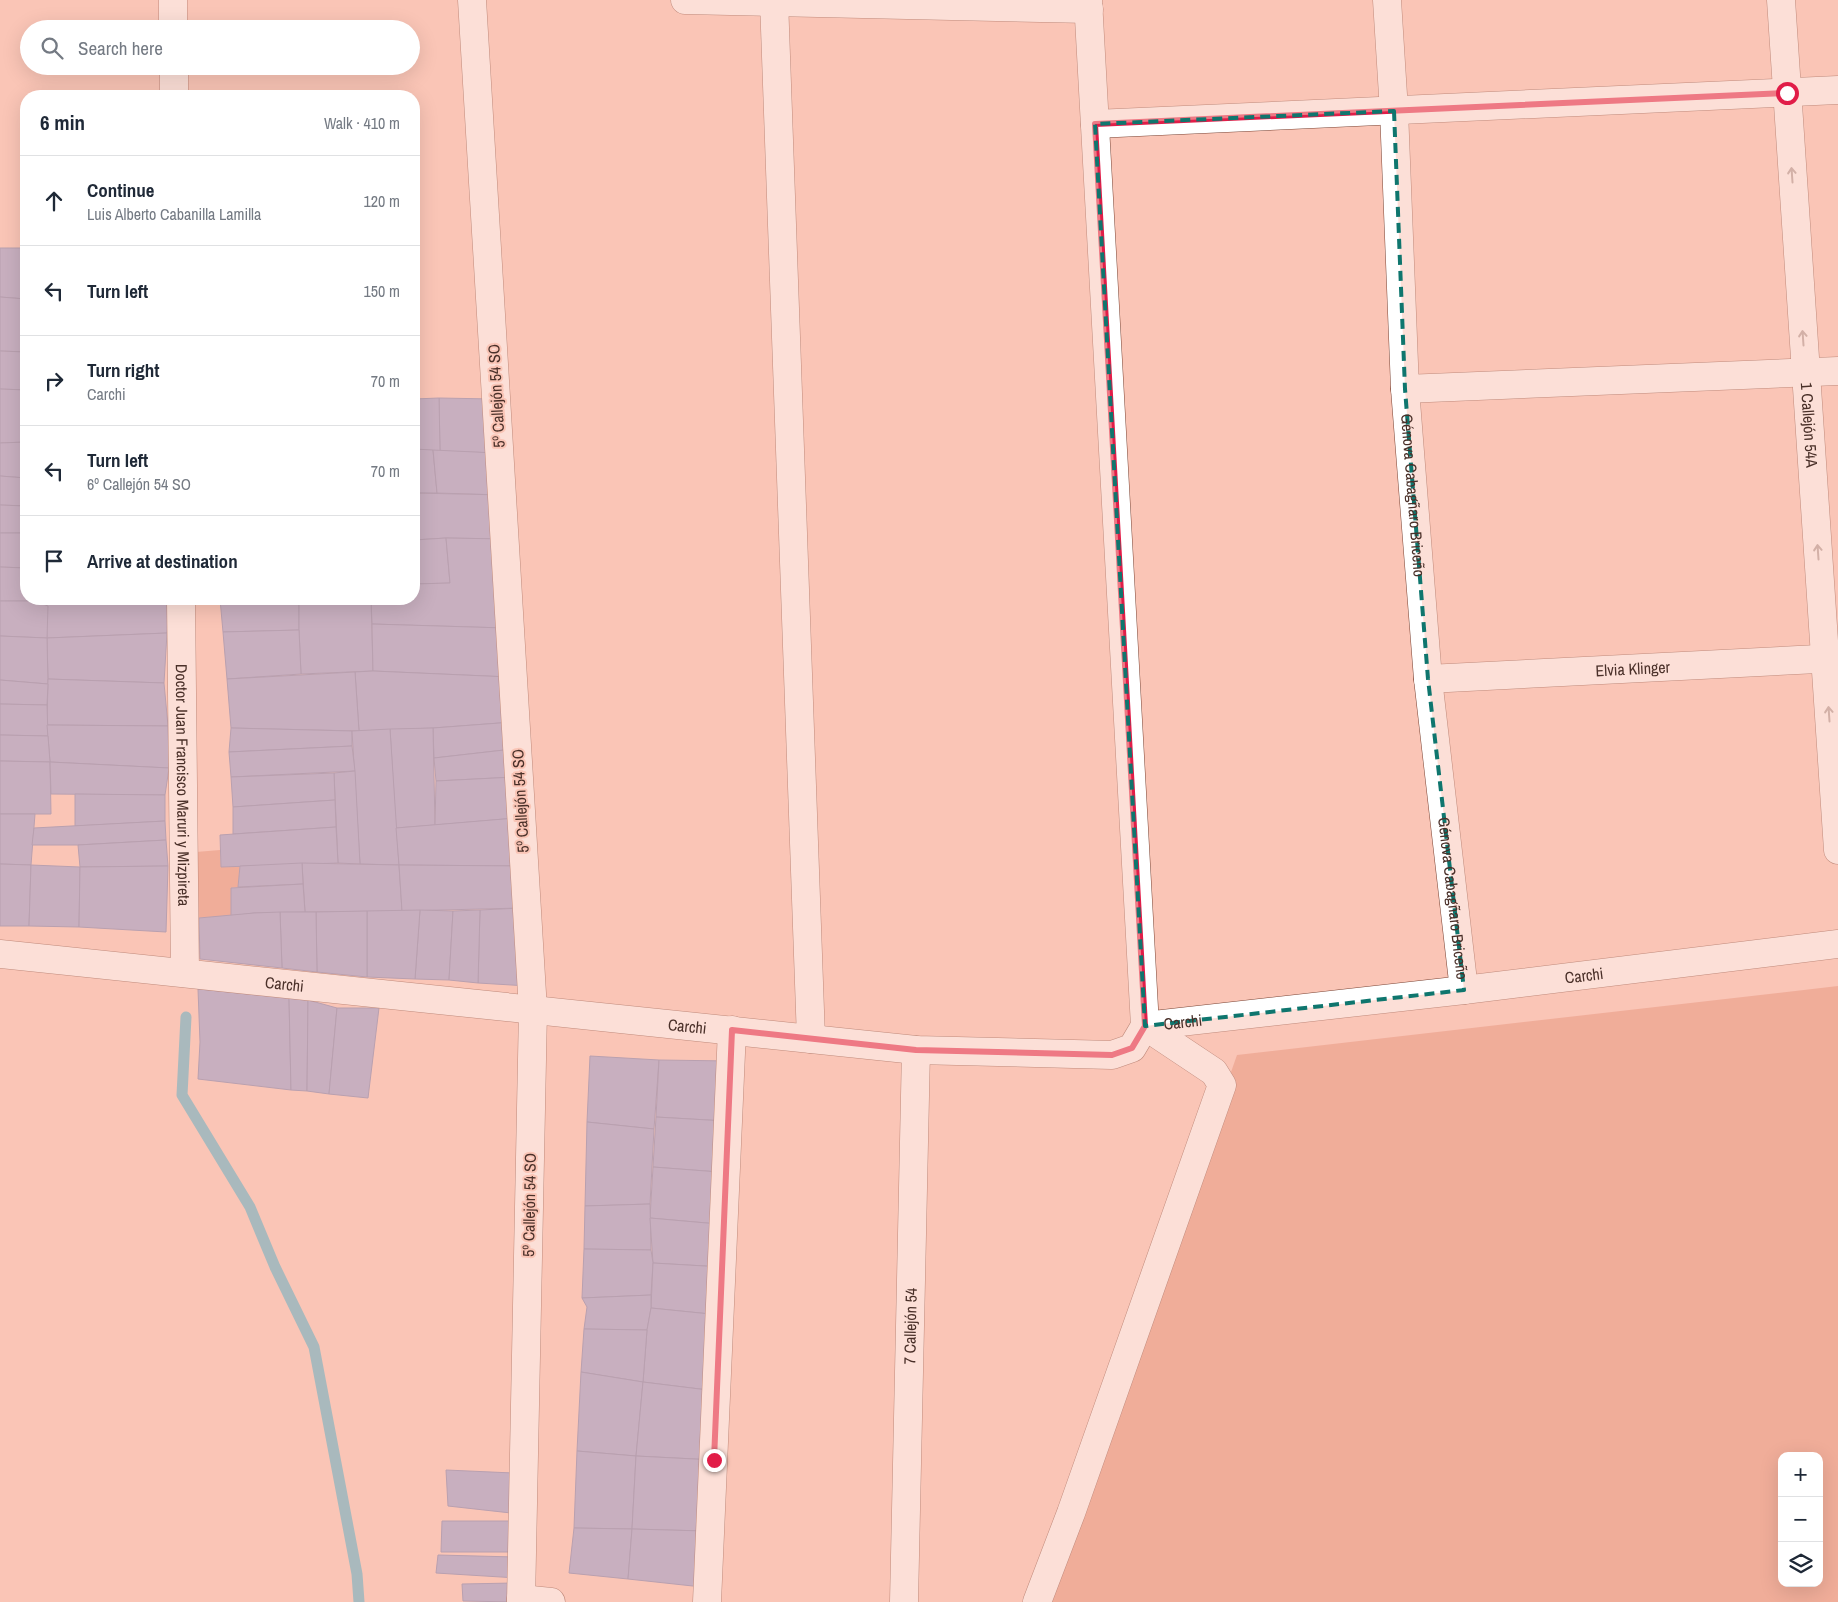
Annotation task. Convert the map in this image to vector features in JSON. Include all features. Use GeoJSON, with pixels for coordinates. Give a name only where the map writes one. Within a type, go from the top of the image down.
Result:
{"type":"FeatureCollection","features":[{"type":"Feature","properties":{"kind":"street"},"geometry":{"type":"LineString","coordinates":[[173,0],[173,20]]}},
{"type":"Feature","properties":{"kind":"street","name":"5º Callejón 54 SO"},"geometry":{"type":"LineString","coordinates":[[472,0],[533,1010],[521,1601]]}},
{"type":"Feature","properties":{"kind":"street"},"geometry":{"type":"LineString","coordinates":[[685,0],[1089,5],[1145,1026],[1214,1072],[1222,1085],[1038,1602]]}},
{"type":"Feature","properties":{"kind":"street","name":"Génova Cabagñaro Briceño"},"geometry":{"type":"LineString","coordinates":[[1388,0],[1404,389],[1428,679],[1464,990]]}},
{"type":"Feature","properties":{"kind":"street","name":"1 Callejón 54A"},"geometry":{"type":"LineString","coordinates":[[1781,0],[1805,373],[1831,659],[1838,850]]}},
{"type":"Feature","properties":{"kind":"street"},"geometry":{"type":"LineString","coordinates":[[774,1],[811,1039]]}},
{"type":"Feature","properties":{"kind":"street"},"geometry":{"type":"LineString","coordinates":[[174,75],[174,90]]}},
{"type":"Feature","properties":{"kind":"street"},"geometry":{"type":"LineString","coordinates":[[1095,124],[1838,90]]}},
{"type":"Feature","properties":{"kind":"street"},"geometry":{"type":"LineString","coordinates":[[1404,389],[1838,371]]}},
{"type":"Feature","properties":{"kind":"street","name":"Doctor Juan Francisco Maruri y Mizpireta"},"geometry":{"type":"LineString","coordinates":[[181,605],[185,973]]}},
{"type":"Feature","properties":{"kind":"street","name":"Elvia Klinger"},"geometry":{"type":"LineString","coordinates":[[1428,679],[1831,659]]}},
{"type":"Feature","properties":{"kind":"street","name":"Carchi"},"geometry":{"type":"LineString","coordinates":[[0,954],[916,1050],[1112,1055],[1132,1048],[1145,1026],[1464,990],[1838,944]]}},
{"type":"Feature","properties":{"kind":"street"},"geometry":{"type":"LineString","coordinates":[[708,1602],[732,1030]]}},
{"type":"Feature","properties":{"kind":"street","name":"7 Callejón 54"},"geometry":{"type":"LineString","coordinates":[[904,1602],[916,1050]]}},
{"type":"Feature","properties":{"kind":"street"},"geometry":{"type":"LineString","coordinates":[[521,1601],[551,1602]]}},
{"type":"Feature","properties":{"kind":"highlighted area"},"geometry":{"type":"Polygon","coordinates":[[[1394,111],[1405,389],[1428,679],[1464,990],[1145,1026],[1095,124],[1394,111]]]}},
{"type":"Feature","properties":{"kind":"shaded area"},"geometry":{"type":"Polygon","coordinates":[[[220,850],[221,867],[240,866],[238,887],[231,888],[231,916],[199,918],[196,852],[220,850]]]}},
{"type":"Feature","properties":{"kind":"shaded area"},"geometry":{"type":"Polygon","coordinates":[[[1838,986],[1838,1602],[1045,1602],[1237,1055],[1838,986]]]}},
{"type":"Feature","properties":{"kind":"building"},"geometry":{"type":"Polygon","coordinates":[[[0,248],[20,248],[20,299],[0,297],[0,248]]]}},
{"type":"Feature","properties":{"kind":"building"},"geometry":{"type":"Polygon","coordinates":[[[0,297],[20,299],[20,352],[0,351],[0,297]]]}},
{"type":"Feature","properties":{"kind":"building"},"geometry":{"type":"Polygon","coordinates":[[[0,351],[20,352],[20,390],[0,389],[0,351]]]}},
{"type":"Feature","properties":{"kind":"building"},"geometry":{"type":"Polygon","coordinates":[[[0,389],[20,390],[20,442],[0,443],[0,389]]]}},
{"type":"Feature","properties":{"kind":"building"},"geometry":{"type":"Polygon","coordinates":[[[439,398],[493,399],[496,453],[440,451],[439,398]]]}},
{"type":"Feature","properties":{"kind":"building"},"geometry":{"type":"Polygon","coordinates":[[[439,398],[440,451],[420,449],[420,399],[439,398]]]}},
{"type":"Feature","properties":{"kind":"building"},"geometry":{"type":"Polygon","coordinates":[[[20,442],[20,478],[0,476],[0,443],[20,442]]]}},
{"type":"Feature","properties":{"kind":"building"},"geometry":{"type":"Polygon","coordinates":[[[420,449],[433,450],[437,493],[420,493],[420,449]]]}},
{"type":"Feature","properties":{"kind":"building"},"geometry":{"type":"Polygon","coordinates":[[[433,450],[496,453],[502,495],[437,493],[433,450]]]}},
{"type":"Feature","properties":{"kind":"building"},"geometry":{"type":"Polygon","coordinates":[[[0,476],[20,478],[20,506],[0,505],[0,476]]]}},
{"type":"Feature","properties":{"kind":"building"},"geometry":{"type":"Polygon","coordinates":[[[420,493],[502,495],[505,539],[420,540],[420,493]]]}},
{"type":"Feature","properties":{"kind":"building"},"geometry":{"type":"Polygon","coordinates":[[[0,505],[20,506],[20,533],[0,533],[0,505]]]}},
{"type":"Feature","properties":{"kind":"building"},"geometry":{"type":"Polygon","coordinates":[[[0,533],[20,533],[20,568],[0,567],[0,533]]]}},
{"type":"Feature","properties":{"kind":"building"},"geometry":{"type":"Polygon","coordinates":[[[446,538],[450,583],[420,584],[420,540],[446,538]]]}},
{"type":"Feature","properties":{"kind":"building"},"geometry":{"type":"Polygon","coordinates":[[[446,538],[505,539],[505,628],[372,624],[371,605],[420,605],[420,584],[450,583],[446,538]]]}},
{"type":"Feature","properties":{"kind":"building"},"geometry":{"type":"Polygon","coordinates":[[[0,567],[20,568],[20,601],[0,601],[0,567]]]}},
{"type":"Feature","properties":{"kind":"building"},"geometry":{"type":"Polygon","coordinates":[[[0,601],[20,601],[20,605],[48,606],[47,638],[0,636],[0,601]]]}},
{"type":"Feature","properties":{"kind":"building"},"geometry":{"type":"Polygon","coordinates":[[[46,605],[169,605],[167,633],[47,638],[46,605]]]}},
{"type":"Feature","properties":{"kind":"building"},"geometry":{"type":"Polygon","coordinates":[[[221,605],[299,605],[299,630],[223,632],[221,605]]]}},
{"type":"Feature","properties":{"kind":"building"},"geometry":{"type":"Polygon","coordinates":[[[299,605],[371,605],[373,671],[301,674],[299,605]]]}},
{"type":"Feature","properties":{"kind":"building"},"geometry":{"type":"Polygon","coordinates":[[[372,624],[505,628],[509,677],[373,671],[372,624]]]}},
{"type":"Feature","properties":{"kind":"building"},"geometry":{"type":"Polygon","coordinates":[[[299,630],[301,674],[227,679],[223,632],[299,630]]]}},
{"type":"Feature","properties":{"kind":"building"},"geometry":{"type":"Polygon","coordinates":[[[167,633],[164,683],[48,679],[47,638],[167,633]]]}},
{"type":"Feature","properties":{"kind":"building"},"geometry":{"type":"Polygon","coordinates":[[[0,636],[47,638],[48,684],[0,680],[0,636]]]}},
{"type":"Feature","properties":{"kind":"building"},"geometry":{"type":"Polygon","coordinates":[[[373,671],[509,677],[513,722],[359,731],[355,672],[373,671]]]}},
{"type":"Feature","properties":{"kind":"building"},"geometry":{"type":"Polygon","coordinates":[[[355,672],[359,731],[231,728],[227,679],[355,672]]]}},
{"type":"Feature","properties":{"kind":"building"},"geometry":{"type":"Polygon","coordinates":[[[48,679],[164,683],[168,726],[47,725],[48,679]]]}},
{"type":"Feature","properties":{"kind":"building"},"geometry":{"type":"Polygon","coordinates":[[[0,680],[48,684],[47,705],[0,704],[0,680]]]}},
{"type":"Feature","properties":{"kind":"building"},"geometry":{"type":"Polygon","coordinates":[[[0,704],[47,705],[48,736],[0,735],[0,704]]]}},
{"type":"Feature","properties":{"kind":"building"},"geometry":{"type":"Polygon","coordinates":[[[513,722],[513,749],[434,758],[433,728],[513,722]]]}},
{"type":"Feature","properties":{"kind":"building"},"geometry":{"type":"Polygon","coordinates":[[[47,725],[168,726],[169,768],[50,762],[47,725]]]}},
{"type":"Feature","properties":{"kind":"building"},"geometry":{"type":"Polygon","coordinates":[[[231,728],[352,731],[352,746],[229,752],[231,728]]]}},
{"type":"Feature","properties":{"kind":"building"},"geometry":{"type":"Polygon","coordinates":[[[433,728],[435,825],[396,828],[390,729],[433,728]]]}},
{"type":"Feature","properties":{"kind":"building"},"geometry":{"type":"Polygon","coordinates":[[[390,729],[399,865],[360,864],[352,731],[390,729]]]}},
{"type":"Feature","properties":{"kind":"building"},"geometry":{"type":"Polygon","coordinates":[[[0,735],[48,736],[50,762],[0,761],[0,735]]]}},
{"type":"Feature","properties":{"kind":"building"},"geometry":{"type":"Polygon","coordinates":[[[352,746],[355,771],[231,777],[229,752],[352,746]]]}},
{"type":"Feature","properties":{"kind":"building"},"geometry":{"type":"Polygon","coordinates":[[[513,749],[515,777],[436,781],[434,758],[513,749]]]}},
{"type":"Feature","properties":{"kind":"building"},"geometry":{"type":"Polygon","coordinates":[[[0,761],[50,762],[51,814],[0,814],[0,761]]]}},
{"type":"Feature","properties":{"kind":"building"},"geometry":{"type":"Polygon","coordinates":[[[50,762],[169,768],[165,795],[51,794],[50,762]]]}},
{"type":"Feature","properties":{"kind":"building"},"geometry":{"type":"Polygon","coordinates":[[[355,771],[360,864],[338,863],[334,773],[355,771]]]}},
{"type":"Feature","properties":{"kind":"building"},"geometry":{"type":"Polygon","coordinates":[[[334,773],[335,800],[233,807],[231,777],[334,773]]]}},
{"type":"Feature","properties":{"kind":"building"},"geometry":{"type":"Polygon","coordinates":[[[515,777],[516,818],[435,825],[436,781],[515,777]]]}},
{"type":"Feature","properties":{"kind":"building"},"geometry":{"type":"Polygon","coordinates":[[[75,794],[165,795],[165,821],[75,826],[75,794]]]}},
{"type":"Feature","properties":{"kind":"building"},"geometry":{"type":"Polygon","coordinates":[[[335,800],[336,827],[233,834],[233,807],[335,800]]]}},
{"type":"Feature","properties":{"kind":"building"},"geometry":{"type":"Polygon","coordinates":[[[0,814],[35,814],[31,865],[0,864],[0,814]]]}},
{"type":"Feature","properties":{"kind":"building"},"geometry":{"type":"Polygon","coordinates":[[[516,818],[519,866],[399,865],[396,828],[516,818]]]}},
{"type":"Feature","properties":{"kind":"building"},"geometry":{"type":"Polygon","coordinates":[[[165,821],[166,840],[78,845],[32,845],[34,828],[165,821]]]}},
{"type":"Feature","properties":{"kind":"building"},"geometry":{"type":"Polygon","coordinates":[[[336,827],[338,863],[221,867],[220,835],[336,827]]]}},
{"type":"Feature","properties":{"kind":"building"},"geometry":{"type":"Polygon","coordinates":[[[166,840],[168,866],[80,867],[78,845],[166,840]]]}},
{"type":"Feature","properties":{"kind":"building"},"geometry":{"type":"Polygon","coordinates":[[[302,863],[399,865],[402,911],[305,912],[302,863]]]}},
{"type":"Feature","properties":{"kind":"building"},"geometry":{"type":"Polygon","coordinates":[[[302,863],[303,884],[238,887],[240,866],[302,863]]]}},
{"type":"Feature","properties":{"kind":"building"},"geometry":{"type":"Polygon","coordinates":[[[0,864],[31,865],[29,926],[0,926],[0,864]]]}},
{"type":"Feature","properties":{"kind":"building"},"geometry":{"type":"Polygon","coordinates":[[[31,865],[80,867],[79,927],[29,926],[31,865]]]}},
{"type":"Feature","properties":{"kind":"building"},"geometry":{"type":"Polygon","coordinates":[[[399,865],[519,866],[521,908],[402,911],[399,865]]]}},
{"type":"Feature","properties":{"kind":"building"},"geometry":{"type":"Polygon","coordinates":[[[168,866],[166,932],[79,927],[80,867],[168,866]]]}},
{"type":"Feature","properties":{"kind":"building"},"geometry":{"type":"Polygon","coordinates":[[[303,884],[305,912],[254,913],[231,916],[231,888],[303,884]]]}},
{"type":"Feature","properties":{"kind":"building"},"geometry":{"type":"Polygon","coordinates":[[[521,908],[528,986],[478,983],[480,910],[521,908]]]}},
{"type":"Feature","properties":{"kind":"building"},"geometry":{"type":"Polygon","coordinates":[[[420,910],[453,911],[449,980],[415,979],[420,910]]]}},
{"type":"Feature","properties":{"kind":"building"},"geometry":{"type":"Polygon","coordinates":[[[420,910],[415,979],[367,977],[367,911],[420,910]]]}},
{"type":"Feature","properties":{"kind":"building"},"geometry":{"type":"Polygon","coordinates":[[[480,910],[478,983],[449,980],[453,911],[480,910]]]}},
{"type":"Feature","properties":{"kind":"building"},"geometry":{"type":"Polygon","coordinates":[[[367,911],[367,977],[317,972],[316,912],[367,911]]]}},
{"type":"Feature","properties":{"kind":"building"},"geometry":{"type":"Polygon","coordinates":[[[280,912],[316,912],[317,972],[282,968],[280,912]]]}},
{"type":"Feature","properties":{"kind":"building"},"geometry":{"type":"Polygon","coordinates":[[[280,912],[282,968],[200,959],[199,918],[280,912]]]}},
{"type":"Feature","properties":{"kind":"building"},"geometry":{"type":"Polygon","coordinates":[[[198,989],[289,998],[291,1090],[198,1079],[200,1042],[198,989]]]}},
{"type":"Feature","properties":{"kind":"building"},"geometry":{"type":"Polygon","coordinates":[[[289,998],[308,1000],[307,1091],[291,1090],[289,998]]]}},
{"type":"Feature","properties":{"kind":"building"},"geometry":{"type":"Polygon","coordinates":[[[308,1000],[337,1008],[329,1094],[307,1091],[308,1000]]]}},
{"type":"Feature","properties":{"kind":"building"},"geometry":{"type":"Polygon","coordinates":[[[337,1008],[379,1008],[368,1098],[329,1094],[337,1008]]]}},
{"type":"Feature","properties":{"kind":"building"},"geometry":{"type":"Polygon","coordinates":[[[590,1056],[659,1060],[654,1129],[587,1122],[590,1056]]]}},
{"type":"Feature","properties":{"kind":"building"},"geometry":{"type":"Polygon","coordinates":[[[659,1060],[730,1061],[725,1121],[656,1117],[659,1060]]]}},
{"type":"Feature","properties":{"kind":"building"},"geometry":{"type":"Polygon","coordinates":[[[656,1117],[725,1121],[719,1172],[653,1167],[656,1117]]]}},
{"type":"Feature","properties":{"kind":"building"},"geometry":{"type":"Polygon","coordinates":[[[587,1122],[654,1129],[650,1204],[585,1206],[587,1122]]]}},
{"type":"Feature","properties":{"kind":"building"},"geometry":{"type":"Polygon","coordinates":[[[653,1167],[719,1172],[718,1224],[650,1218],[653,1167]]]}},
{"type":"Feature","properties":{"kind":"building"},"geometry":{"type":"Polygon","coordinates":[[[650,1204],[651,1250],[584,1249],[585,1206],[650,1204]]]}},
{"type":"Feature","properties":{"kind":"building"},"geometry":{"type":"Polygon","coordinates":[[[650,1218],[718,1224],[722,1267],[653,1263],[650,1218]]]}},
{"type":"Feature","properties":{"kind":"building"},"geometry":{"type":"Polygon","coordinates":[[[584,1249],[651,1250],[653,1263],[651,1295],[582,1298],[584,1249]]]}},
{"type":"Feature","properties":{"kind":"building"},"geometry":{"type":"Polygon","coordinates":[[[653,1263],[722,1267],[720,1315],[651,1308],[653,1263]]]}},
{"type":"Feature","properties":{"kind":"building"},"geometry":{"type":"Polygon","coordinates":[[[651,1295],[647,1330],[584,1329],[587,1307],[582,1298],[651,1295]]]}},
{"type":"Feature","properties":{"kind":"building"},"geometry":{"type":"Polygon","coordinates":[[[651,1308],[720,1315],[716,1391],[643,1382],[647,1330],[651,1308]]]}},
{"type":"Feature","properties":{"kind":"building"},"geometry":{"type":"Polygon","coordinates":[[[584,1329],[647,1330],[643,1382],[581,1372],[584,1329]]]}},
{"type":"Feature","properties":{"kind":"building"},"geometry":{"type":"Polygon","coordinates":[[[581,1372],[643,1382],[636,1456],[577,1451],[581,1372]]]}},
{"type":"Feature","properties":{"kind":"building"},"geometry":{"type":"Polygon","coordinates":[[[643,1382],[716,1391],[714,1460],[636,1456],[643,1382]]]}},
{"type":"Feature","properties":{"kind":"building"},"geometry":{"type":"Polygon","coordinates":[[[577,1451],[636,1456],[632,1529],[574,1528],[577,1451]]]}},
{"type":"Feature","properties":{"kind":"building"},"geometry":{"type":"Polygon","coordinates":[[[636,1456],[714,1460],[704,1531],[632,1529],[636,1456]]]}},
{"type":"Feature","properties":{"kind":"building"},"geometry":{"type":"Polygon","coordinates":[[[446,1470],[513,1473],[511,1513],[448,1506],[446,1470]]]}},
{"type":"Feature","properties":{"kind":"building"},"geometry":{"type":"Polygon","coordinates":[[[442,1521],[513,1521],[513,1552],[441,1552],[442,1521]]]}},
{"type":"Feature","properties":{"kind":"building"},"geometry":{"type":"Polygon","coordinates":[[[574,1528],[632,1529],[628,1579],[569,1573],[574,1528]]]}},
{"type":"Feature","properties":{"kind":"building"},"geometry":{"type":"Polygon","coordinates":[[[632,1529],[704,1531],[702,1587],[628,1579],[632,1529]]]}},
{"type":"Feature","properties":{"kind":"building"},"geometry":{"type":"Polygon","coordinates":[[[438,1555],[515,1557],[517,1578],[436,1573],[438,1555]]]}},
{"type":"Feature","properties":{"kind":"building"},"geometry":{"type":"Polygon","coordinates":[[[514,1583],[514,1602],[463,1601],[462,1584],[514,1583]]]}},
{"type":"Feature","properties":{"kind":"waterway"},"geometry":{"type":"LineString","coordinates":[[186,1017],[182,1095],[250,1207],[275,1267],[314,1347],[357,1574],[359,1602]]}},
{"type":"Feature","properties":{"kind":"route"},"geometry":{"type":"LineString","coordinates":[[714,1460],[732,1030],[916,1050],[1112,1055],[1132,1048],[1145,1026],[1095,124],[1787,93]]}}]}
